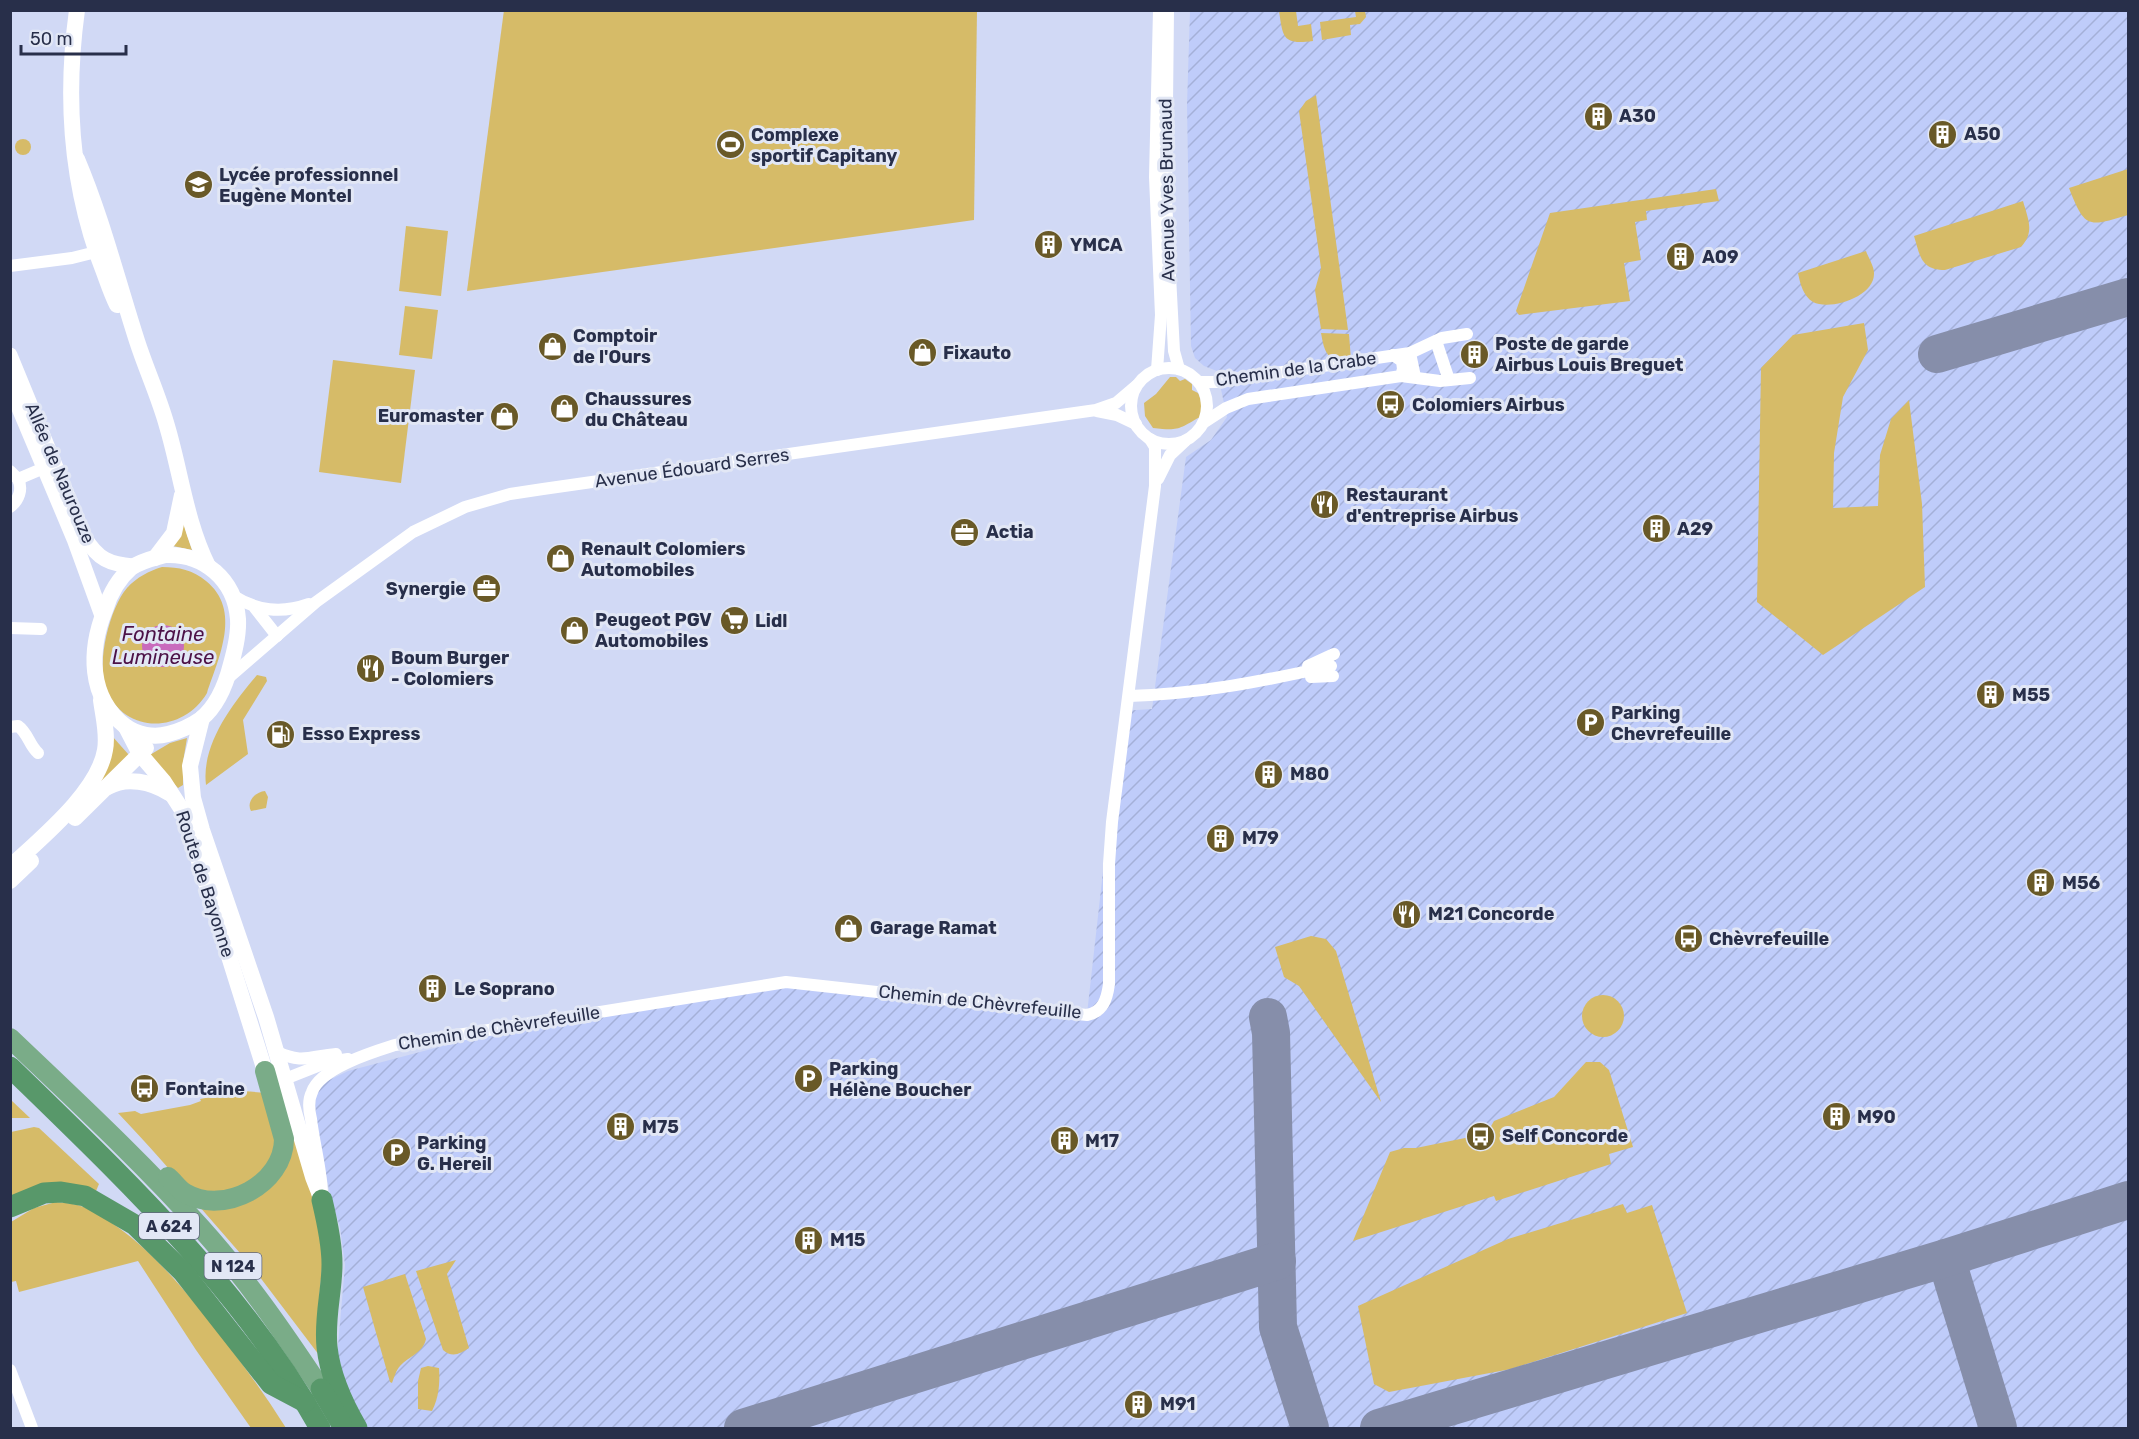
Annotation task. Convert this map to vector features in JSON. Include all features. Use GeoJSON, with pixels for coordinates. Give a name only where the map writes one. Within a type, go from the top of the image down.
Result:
{"type":"FeatureCollection","features":[{"type":"Feature","properties":{"kind":"highway","name":"N 124"},"geometry":{"type":"LineString","coordinates":[[10,1038],[130,1154],[202,1229],[282,1329],[313,1396]]}},
{"type":"Feature","properties":{"kind":"highway","name":"A 624"},"geometry":{"type":"LineString","coordinates":[[10,1067],[182,1239],[279,1360],[344,1428]]}},
{"type":"Feature","properties":{"kind":"highway"},"geometry":{"type":"LineString","coordinates":[[130,1154],[162,1171],[185,1193],[200,1198],[225,1200],[252,1191],[271,1174],[284,1147],[280,1120],[265,1071]]}},
{"type":"Feature","properties":{"kind":"highway"},"geometry":{"type":"LineString","coordinates":[[10,1207],[44,1193],[69,1193],[85,1196],[135,1225],[183,1272],[271,1384],[313,1396]]}},
{"type":"Feature","properties":{"kind":"highway"},"geometry":{"type":"LineString","coordinates":[[322,1200],[332,1264],[326,1313],[327,1349],[334,1377],[357,1428]]}},
{"type":"Feature","properties":{"kind":"highway","name":"A 624"},"geometry":{"type":"LineString","coordinates":[[313,1396],[320,1428]]}},
{"type":"Feature","properties":{"kind":"main road"},"geometry":{"type":"LineString","coordinates":[[76,10],[69,90],[77,159],[92,197],[115,302],[137,340],[165,419],[196,541],[208,566]]}},
{"type":"Feature","properties":{"kind":"main road"},"geometry":{"type":"LineString","coordinates":[[155,558],[174,533],[183,491]]}},
{"type":"Feature","properties":{"kind":"main road"},"geometry":{"type":"LineString","coordinates":[[10,881],[72,814],[99,768],[105,750],[106,733],[94,671],[94,656],[102,616],[115,588],[133,566],[165,555],[180,556],[208,566],[219,573],[232,595],[238,621],[237,636],[227,679],[216,700],[202,718],[184,729],[157,736],[146,735],[126,727],[110,711],[100,693]]}},
{"type":"Feature","properties":{"kind":"main road","name":"Route de Bayonne"},"geometry":{"type":"LineString","coordinates":[[202,718],[190,766],[191,788],[202,830],[285,1079],[313,1177],[322,1200]]}},
{"type":"Feature","properties":{"kind":"main road","name":"Route de Bayonne"},"geometry":{"type":"LineString","coordinates":[[126,727],[140,754],[174,796],[190,828],[235,975]]}},
{"type":"Feature","properties":{"kind":"main road"},"geometry":{"type":"LineString","coordinates":[[102,791],[157,736]]}},
{"type":"Feature","properties":{"kind":"main road"},"geometry":{"type":"LineString","coordinates":[[13,864],[72,814],[112,785],[130,781],[160,787],[174,796]]}},
{"type":"Feature","properties":{"kind":"main road"},"geometry":{"type":"LineString","coordinates":[[235,975],[265,1071]]}},
{"type":"Feature","properties":{"kind":"street","name":"Avenue Yves Brunaud"},"geometry":{"type":"LineString","coordinates":[[1157,370],[1161,315],[1155,177],[1159,10]]}},
{"type":"Feature","properties":{"kind":"street","name":"Avenue Yves Brunaud"},"geometry":{"type":"LineString","coordinates":[[1168,10],[1166,200],[1173,344],[1179,369]]}},
{"type":"Feature","properties":{"kind":"street"},"geometry":{"type":"LineString","coordinates":[[10,266],[103,250]]}},
{"type":"Feature","properties":{"kind":"street","name":"Chemin de la Crabe"},"geometry":{"type":"LineString","coordinates":[[1198,382],[1216,382],[1410,352],[1442,338],[1467,334]]}},
{"type":"Feature","properties":{"kind":"street"},"geometry":{"type":"LineString","coordinates":[[1436,341],[1449,380]]}},
{"type":"Feature","properties":{"kind":"street"},"geometry":{"type":"LineString","coordinates":[[1410,352],[1415,377]]}},
{"type":"Feature","properties":{"kind":"street","name":"Allée de Naurouze"},"geometry":{"type":"LineString","coordinates":[[10,355],[102,616]]}},
{"type":"Feature","properties":{"kind":"street","name":"Chemin de la Crabe"},"geometry":{"type":"LineString","coordinates":[[1393,355],[1402,361],[1401,376]]}},
{"type":"Feature","properties":{"kind":"street"},"geometry":{"type":"LineString","coordinates":[[1179,369],[1190,374],[1198,382],[1207,399],[1207,412],[1203,423],[1194,435],[1185,441],[1163,443],[1150,439],[1136,424],[1132,411],[1132,399],[1136,386],[1157,370],[1179,369]]}},
{"type":"Feature","properties":{"kind":"street","name":"Chemin de la Crabe"},"geometry":{"type":"LineString","coordinates":[[1203,423],[1226,408],[1248,399],[1401,376],[1449,380],[1470,378]]}},
{"type":"Feature","properties":{"kind":"street","name":"Avenue Édouard Serres"},"geometry":{"type":"LineString","coordinates":[[227,679],[316,602],[413,532],[461,509],[510,494],[1096,410],[1116,403],[1136,386]]}},
{"type":"Feature","properties":{"kind":"street","name":"Allée de Naurouze"},"geometry":{"type":"LineString","coordinates":[[10,387],[93,551],[109,562],[133,566]]}},
{"type":"Feature","properties":{"kind":"street","name":"Avenue Édouard Serres"},"geometry":{"type":"LineString","coordinates":[[1096,410],[1117,415],[1136,424]]}},
{"type":"Feature","properties":{"kind":"street","name":"Chemin de Chèvrefeuille"},"geometry":{"type":"LineString","coordinates":[[285,1079],[328,1062],[358,1057],[395,1045],[786,982],[1091,1014],[1098,1011],[1108,995],[1109,864],[1112,822],[1155,486],[1155,447],[1150,439]]}},
{"type":"Feature","properties":{"kind":"street","name":"Chemin de Chèvrefeuille"},"geometry":{"type":"LineString","coordinates":[[1155,486],[1170,455],[1185,441]]}},
{"type":"Feature","properties":{"kind":"street"},"geometry":{"type":"LineString","coordinates":[[10,507],[16,502],[20,493],[14,475],[50,466]]}},
{"type":"Feature","properties":{"kind":"street","name":"Avenue Édouard Serres"},"geometry":{"type":"LineString","coordinates":[[232,595],[255,608],[277,636]]}},
{"type":"Feature","properties":{"kind":"street","name":"Avenue Édouard Serres"},"geometry":{"type":"LineString","coordinates":[[255,608],[290,610],[316,602]]}},
{"type":"Feature","properties":{"kind":"street"},"geometry":{"type":"LineString","coordinates":[[10,627],[41,629]]}},
{"type":"Feature","properties":{"kind":"street"},"geometry":{"type":"LineString","coordinates":[[1129,696],[1192,692],[1333,666],[1283,677]]}},
{"type":"Feature","properties":{"kind":"street"},"geometry":{"type":"LineString","coordinates":[[10,727],[18,726],[24,731],[32,747],[38,753]]}},
{"type":"Feature","properties":{"kind":"street","name":"Route de Bayonne"},"geometry":{"type":"LineString","coordinates":[[235,975],[244,980],[272,1061],[278,1073],[285,1079]]}},
{"type":"Feature","properties":{"kind":"street","name":"Chemin de Chèvrefeuille"},"geometry":{"type":"LineString","coordinates":[[276,1052],[300,1060],[324,1055],[374,1052]]}},
{"type":"Feature","properties":{"kind":"street","name":"Chemin de Chèvrefeuille"},"geometry":{"type":"LineString","coordinates":[[322,1200],[322,1175],[310,1119],[309,1102],[312,1091],[326,1076],[358,1057]]}},
{"type":"Feature","properties":{"kind":"street"},"geometry":{"type":"LineString","coordinates":[[10,1370],[32,1428]]}},
{"type":"Feature","properties":{"kind":"shaded area","name":"Complexe sportif Capitany"},"geometry":{"type":"Polygon","coordinates":[[[504,10],[977,11],[974,220],[467,291],[504,10]]]}},
{"type":"Feature","properties":{"kind":"shaded area"},"geometry":{"type":"Polygon","coordinates":[[[1190,11],[2128,11],[2128,1428],[367,1428],[336,1369],[345,1265],[340,1227],[331,1199],[315,1121],[316,1094],[323,1083],[348,1071],[538,1021],[777,983],[1087,1014],[1121,711],[1152,709],[1186,457],[1211,440],[1227,417],[1217,371],[1204,366],[1195,358],[1191,346],[1187,105],[1190,11]]]}},
{"type":"Feature","properties":{"kind":"shaded area"},"geometry":{"type":"Polygon","coordinates":[[[1279,11],[1296,11],[1298,26],[1311,24],[1313,41],[1296,42],[1286,38],[1279,11]]]}},
{"type":"Feature","properties":{"kind":"shaded area"},"geometry":{"type":"Polygon","coordinates":[[[1355,11],[1365,11],[1366,17],[1360,24],[1350,25],[1351,35],[1322,40],[1320,22],[1356,17],[1355,11]]]}},
{"type":"Feature","properties":{"kind":"shaded area"},"geometry":{"type":"Polygon","coordinates":[[[1316,95],[1348,330],[1321,329],[1315,290],[1321,268],[1299,111],[1306,101],[1316,95]]]}},
{"type":"Feature","properties":{"kind":"shaded area"},"geometry":{"type":"Polygon","coordinates":[[[23,139],[29,141],[31,147],[29,153],[23,155],[17,153],[15,147],[17,141],[23,139]]]}},
{"type":"Feature","properties":{"kind":"shaded area"},"geometry":{"type":"Polygon","coordinates":[[[2128,169],[2128,215],[2096,223],[2084,218],[2069,188],[2128,169]]]}},
{"type":"Feature","properties":{"kind":"shaded area"},"geometry":{"type":"Polygon","coordinates":[[[1716,189],[1719,201],[1646,211],[1647,220],[1635,222],[1641,260],[1624,263],[1630,301],[1519,315],[1516,311],[1550,213],[1716,189]]]}},
{"type":"Feature","properties":{"kind":"shaded area"},"geometry":{"type":"Polygon","coordinates":[[[2023,201],[2029,231],[2021,247],[1945,270],[1926,265],[1914,236],[2023,201]]]}},
{"type":"Feature","properties":{"kind":"shaded area"},"geometry":{"type":"Polygon","coordinates":[[[406,226],[448,231],[441,296],[399,291],[406,226]]]}},
{"type":"Feature","properties":{"kind":"shaded area"},"geometry":{"type":"Polygon","coordinates":[[[1866,251],[1874,273],[1872,282],[1860,295],[1830,305],[1813,302],[1804,293],[1798,273],[1866,251]]]}},
{"type":"Feature","properties":{"kind":"shaded area"},"geometry":{"type":"Polygon","coordinates":[[[405,306],[438,310],[432,359],[399,355],[405,306]]]}},
{"type":"Feature","properties":{"kind":"shaded area"},"geometry":{"type":"Polygon","coordinates":[[[1864,323],[1868,350],[1843,397],[1834,453],[1833,508],[1878,506],[1880,455],[1891,419],[1909,400],[1922,504],[1925,587],[1823,655],[1757,602],[1761,368],[1793,335],[1864,323]]]}},
{"type":"Feature","properties":{"kind":"shaded area"},"geometry":{"type":"Polygon","coordinates":[[[1321,333],[1349,334],[1351,360],[1332,358],[1328,355],[1321,333]]]}},
{"type":"Feature","properties":{"kind":"shaded area"},"geometry":{"type":"Polygon","coordinates":[[[333,360],[415,370],[401,483],[319,472],[333,360]]]}},
{"type":"Feature","properties":{"kind":"shaded area"},"geometry":{"type":"Polygon","coordinates":[[[1170,377],[1176,377],[1180,381],[1185,379],[1192,384],[1192,390],[1198,393],[1200,399],[1200,417],[1178,428],[1153,428],[1145,416],[1144,403],[1156,394],[1170,377]]]}},
{"type":"Feature","properties":{"kind":"shaded area"},"geometry":{"type":"Polygon","coordinates":[[[183,522],[192,550],[173,546],[183,522]]]}},
{"type":"Feature","properties":{"kind":"shaded area"},"geometry":{"type":"Polygon","coordinates":[[[162,567],[191,572],[206,581],[217,593],[223,606],[225,634],[207,693],[183,716],[169,722],[154,724],[139,721],[126,714],[114,703],[106,688],[103,664],[110,621],[121,597],[127,588],[143,575],[162,567]],[[164,625],[143,650],[150,661],[166,666],[182,655],[177,630],[164,625]]]}},
{"type":"Feature","properties":{"kind":"shaded area"},"geometry":{"type":"Polygon","coordinates":[[[257,675],[266,677],[267,681],[243,720],[248,754],[206,785],[208,755],[213,740],[229,712],[257,675]]]}},
{"type":"Feature","properties":{"kind":"shaded area"},"geometry":{"type":"Polygon","coordinates":[[[112,736],[129,755],[101,782],[112,736]]]}},
{"type":"Feature","properties":{"kind":"shaded area"},"geometry":{"type":"Polygon","coordinates":[[[187,738],[183,762],[183,785],[178,788],[148,756],[170,743],[187,738]]]}},
{"type":"Feature","properties":{"kind":"shaded area"},"geometry":{"type":"Polygon","coordinates":[[[265,791],[268,797],[266,808],[251,811],[252,798],[265,791]]]}},
{"type":"Feature","properties":{"kind":"shaded area"},"geometry":{"type":"Polygon","coordinates":[[[1311,936],[1326,939],[1336,951],[1381,1102],[1299,986],[1284,977],[1275,947],[1311,936]]]}},
{"type":"Feature","properties":{"kind":"shaded area"},"geometry":{"type":"Polygon","coordinates":[[[1603,995],[1618,1001],[1624,1016],[1618,1031],[1603,1037],[1588,1031],[1582,1016],[1588,1001],[1603,995]]]}},
{"type":"Feature","properties":{"kind":"shaded area"},"geometry":{"type":"Polygon","coordinates":[[[1586,1062],[1600,1062],[1609,1070],[1633,1147],[1609,1154],[1611,1164],[1496,1201],[1494,1196],[1353,1241],[1390,1152],[1470,1137],[1473,1147],[1491,1140],[1490,1128],[1494,1121],[1554,1097],[1586,1062]]]}},
{"type":"Feature","properties":{"kind":"shaded area"},"geometry":{"type":"Polygon","coordinates":[[[244,1091],[266,1093],[273,1113],[275,1147],[270,1160],[252,1180],[225,1191],[197,1190],[185,1184],[118,1113],[135,1111],[141,1114],[190,1105],[201,1101],[200,1099],[244,1091]]]}},
{"type":"Feature","properties":{"kind":"shaded area"},"geometry":{"type":"Polygon","coordinates":[[[11,1100],[30,1118],[11,1118],[11,1100]]]}},
{"type":"Feature","properties":{"kind":"shaded area"},"geometry":{"type":"Polygon","coordinates":[[[290,1123],[309,1183],[323,1258],[319,1299],[319,1355],[253,1268],[199,1206],[254,1197],[290,1123]]]}},
{"type":"Feature","properties":{"kind":"shaded area"},"geometry":{"type":"Polygon","coordinates":[[[39,1128],[99,1184],[96,1191],[11,1199],[11,1132],[39,1128]]]}},
{"type":"Feature","properties":{"kind":"shaded area"},"geometry":{"type":"Polygon","coordinates":[[[56,1202],[81,1206],[104,1218],[132,1238],[158,1262],[218,1332],[286,1428],[251,1428],[196,1350],[138,1261],[19,1292],[16,1281],[11,1282],[11,1222],[34,1208],[56,1202]]]}},
{"type":"Feature","properties":{"kind":"shaded area"},"geometry":{"type":"Polygon","coordinates":[[[1623,1204],[1627,1213],[1652,1205],[1687,1313],[1511,1369],[1389,1392],[1374,1384],[1358,1306],[1508,1239],[1623,1204]]]}},
{"type":"Feature","properties":{"kind":"shaded area"},"geometry":{"type":"Polygon","coordinates":[[[456,1260],[447,1274],[469,1348],[453,1354],[443,1350],[416,1271],[456,1260]]]}},
{"type":"Feature","properties":{"kind":"shaded area"},"geometry":{"type":"Polygon","coordinates":[[[405,1274],[426,1339],[419,1351],[399,1368],[392,1383],[363,1287],[405,1274]]]}},
{"type":"Feature","properties":{"kind":"shaded area"},"geometry":{"type":"Polygon","coordinates":[[[428,1366],[439,1368],[439,1390],[432,1411],[418,1409],[418,1381],[421,1368],[428,1366]]]}},
{"type":"Feature","properties":{"kind":"water","name":"Fontaine Lumineuse"},"geometry":{"type":"Polygon","coordinates":[[[163,625],[178,631],[184,646],[178,661],[163,667],[148,661],[142,646],[148,631],[163,625]]]}},
{"type":"Feature","properties":{"kind":"taxiway"},"geometry":{"type":"LineString","coordinates":[[1937,354],[2128,297]]}},
{"type":"Feature","properties":{"kind":"taxiway"},"geometry":{"type":"LineString","coordinates":[[1268,1017],[1271,1033],[1278,1327],[1310,1428]]}},
{"type":"Feature","properties":{"kind":"taxiway"},"geometry":{"type":"LineString","coordinates":[[1379,1428],[1946,1258],[2128,1200]]}},
{"type":"Feature","properties":{"kind":"taxiway"},"geometry":{"type":"LineString","coordinates":[[1946,1258],[1998,1428]]}},
{"type":"Feature","properties":{"kind":"taxiway"},"geometry":{"type":"LineString","coordinates":[[743,1428],[1277,1261]]}},
{"type":"Feature","properties":{"kind":"place","name":"A30"},"geometry":{"type":"Point","coordinates":[1598,116]}},
{"type":"Feature","properties":{"kind":"place","name":"A50"},"geometry":{"type":"Point","coordinates":[1943,134]}},
{"type":"Feature","properties":{"kind":"place","name":"Complexe sportif Capitany"},"geometry":{"type":"Point","coordinates":[730,145]}},
{"type":"Feature","properties":{"kind":"place","name":"Lycée professionnel Eugène Montel"},"geometry":{"type":"Point","coordinates":[198,185]}},
{"type":"Feature","properties":{"kind":"place","name":"YMCA"},"geometry":{"type":"Point","coordinates":[1049,245]}},
{"type":"Feature","properties":{"kind":"place","name":"A09"},"geometry":{"type":"Point","coordinates":[1681,257]}},
{"type":"Feature","properties":{"kind":"place","name":"Comptoir de l'Ours"},"geometry":{"type":"Point","coordinates":[552,346]}},
{"type":"Feature","properties":{"kind":"place","name":"Fixauto"},"geometry":{"type":"Point","coordinates":[922,353]}},
{"type":"Feature","properties":{"kind":"place","name":"Poste de garde Airbus Louis Breguet"},"geometry":{"type":"Point","coordinates":[1474,354]}},
{"type":"Feature","properties":{"kind":"place","name":"Colomiers Airbus"},"geometry":{"type":"Point","coordinates":[1391,405]}},
{"type":"Feature","properties":{"kind":"place","name":"Chaussures du Château"},"geometry":{"type":"Point","coordinates":[564,409]}},
{"type":"Feature","properties":{"kind":"place","name":"Euromaster"},"geometry":{"type":"Point","coordinates":[505,416]}},
{"type":"Feature","properties":{"kind":"place","name":"Restaurant d'entreprise Airbus"},"geometry":{"type":"Point","coordinates":[1325,505]}},
{"type":"Feature","properties":{"kind":"place","name":"A29"},"geometry":{"type":"Point","coordinates":[1656,529]}},
{"type":"Feature","properties":{"kind":"place","name":"Actia"},"geometry":{"type":"Point","coordinates":[965,532]}},
{"type":"Feature","properties":{"kind":"place","name":"Renault Colomiers Automobiles"},"geometry":{"type":"Point","coordinates":[560,559]}},
{"type":"Feature","properties":{"kind":"place","name":"Synergie"},"geometry":{"type":"Point","coordinates":[487,589]}},
{"type":"Feature","properties":{"kind":"place","name":"Lidl"},"geometry":{"type":"Point","coordinates":[734,621]}},
{"type":"Feature","properties":{"kind":"place","name":"Peugeot PGV Automobiles"},"geometry":{"type":"Point","coordinates":[574,630]}},
{"type":"Feature","properties":{"kind":"place","name":"Boum Burger - Colomiers"},"geometry":{"type":"Point","coordinates":[370,668]}},
{"type":"Feature","properties":{"kind":"place","name":"M55"},"geometry":{"type":"Point","coordinates":[1991,695]}},
{"type":"Feature","properties":{"kind":"place","name":"Parking Chevrefeuille"},"geometry":{"type":"Point","coordinates":[1590,723]}},
{"type":"Feature","properties":{"kind":"place","name":"Esso Express"},"geometry":{"type":"Point","coordinates":[281,734]}},
{"type":"Feature","properties":{"kind":"place","name":"M80"},"geometry":{"type":"Point","coordinates":[1269,774]}},
{"type":"Feature","properties":{"kind":"place","name":"M79"},"geometry":{"type":"Point","coordinates":[1221,838]}},
{"type":"Feature","properties":{"kind":"place","name":"M56"},"geometry":{"type":"Point","coordinates":[2041,883]}},
{"type":"Feature","properties":{"kind":"place","name":"M21 Concorde"},"geometry":{"type":"Point","coordinates":[1407,914]}},
{"type":"Feature","properties":{"kind":"place","name":"Garage Ramat"},"geometry":{"type":"Point","coordinates":[849,928]}},
{"type":"Feature","properties":{"kind":"place","name":"Chèvrefeuille"},"geometry":{"type":"Point","coordinates":[1688,939]}},
{"type":"Feature","properties":{"kind":"place","name":"Le Soprano"},"geometry":{"type":"Point","coordinates":[433,989]}},
{"type":"Feature","properties":{"kind":"place","name":"Parking Hélène Boucher"},"geometry":{"type":"Point","coordinates":[808,1079]}},
{"type":"Feature","properties":{"kind":"place","name":"Fontaine"},"geometry":{"type":"Point","coordinates":[144,1089]}},
{"type":"Feature","properties":{"kind":"place","name":"M90"},"geometry":{"type":"Point","coordinates":[1836,1117]}},
{"type":"Feature","properties":{"kind":"place","name":"M75"},"geometry":{"type":"Point","coordinates":[621,1127]}},
{"type":"Feature","properties":{"kind":"place","name":"Self Concorde"},"geometry":{"type":"Point","coordinates":[1481,1136]}},
{"type":"Feature","properties":{"kind":"place","name":"M17"},"geometry":{"type":"Point","coordinates":[1064,1141]}},
{"type":"Feature","properties":{"kind":"place","name":"Parking G. Hereil"},"geometry":{"type":"Point","coordinates":[396,1153]}},
{"type":"Feature","properties":{"kind":"place","name":"M15"},"geometry":{"type":"Point","coordinates":[809,1240]}},
{"type":"Feature","properties":{"kind":"place","name":"M91"},"geometry":{"type":"Point","coordinates":[1139,1404]}}]}
